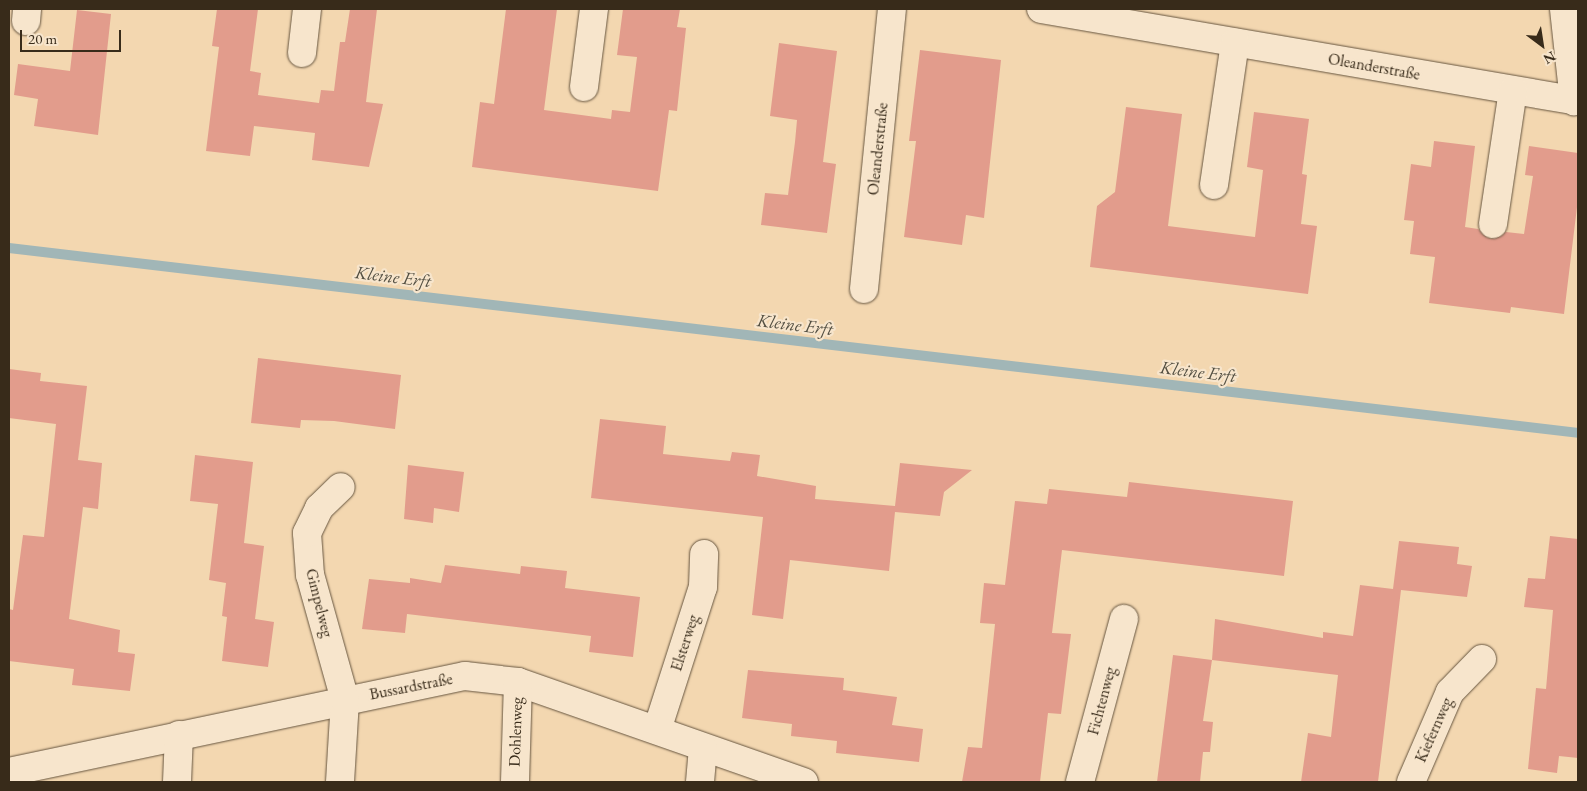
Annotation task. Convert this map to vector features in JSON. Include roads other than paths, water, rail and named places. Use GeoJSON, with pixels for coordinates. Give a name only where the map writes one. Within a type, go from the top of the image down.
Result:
{"type":"FeatureCollection","features":[{"type":"Feature","properties":{"kind":"street"},"geometry":{"type":"LineString","coordinates":[[302,54],[307,9]]}},
{"type":"Feature","properties":{"kind":"street"},"geometry":{"type":"LineString","coordinates":[[584,87],[594,9]]}},
{"type":"Feature","properties":{"kind":"street","name":"Oleanderstraße"},"geometry":{"type":"LineString","coordinates":[[864,290],[892,9]]}},
{"type":"Feature","properties":{"kind":"street","name":"Oleanderstraße"},"geometry":{"type":"LineString","coordinates":[[1041,9],[1576,101]]}},
{"type":"Feature","properties":{"kind":"street"},"geometry":{"type":"LineString","coordinates":[[1564,9],[1576,101]]}},
{"type":"Feature","properties":{"kind":"street"},"geometry":{"type":"LineString","coordinates":[[1214,185],[1236,43]]}},
{"type":"Feature","properties":{"kind":"street"},"geometry":{"type":"LineString","coordinates":[[1493,224],[1513,90]]}},
{"type":"Feature","properties":{"kind":"street","name":"Gimpelweg"},"geometry":{"type":"LineString","coordinates":[[340,782],[345,700],[310,575],[307,533],[319,508],[341,487]]}},
{"type":"Feature","properties":{"kind":"street","name":"Elsterweg"},"geometry":{"type":"LineString","coordinates":[[657,730],[703,587],[704,554]]}},
{"type":"Feature","properties":{"kind":"street","name":"Fichtenweg"},"geometry":{"type":"LineString","coordinates":[[1080,782],[1124,619]]}},
{"type":"Feature","properties":{"kind":"street","name":"Kiefernweg"},"geometry":{"type":"LineString","coordinates":[[1410,782],[1450,692],[1482,659]]}},
{"type":"Feature","properties":{"kind":"street","name":"Bussardstraße"},"geometry":{"type":"LineString","coordinates":[[14,775],[179,736],[465,676],[518,682],[804,782]]}},
{"type":"Feature","properties":{"kind":"street","name":"Dohlenweg"},"geometry":{"type":"LineString","coordinates":[[515,782],[518,682]]}},
{"type":"Feature","properties":{"kind":"street"},"geometry":{"type":"LineString","coordinates":[[177,782],[179,736]]}},
{"type":"Feature","properties":{"kind":"street"},"geometry":{"type":"LineString","coordinates":[[700,782],[703,748]]}},
{"type":"Feature","properties":{"kind":"waterway","name":"Kleine Erft"},"geometry":{"type":"LineString","coordinates":[[9,248],[1578,433]]}}]}
